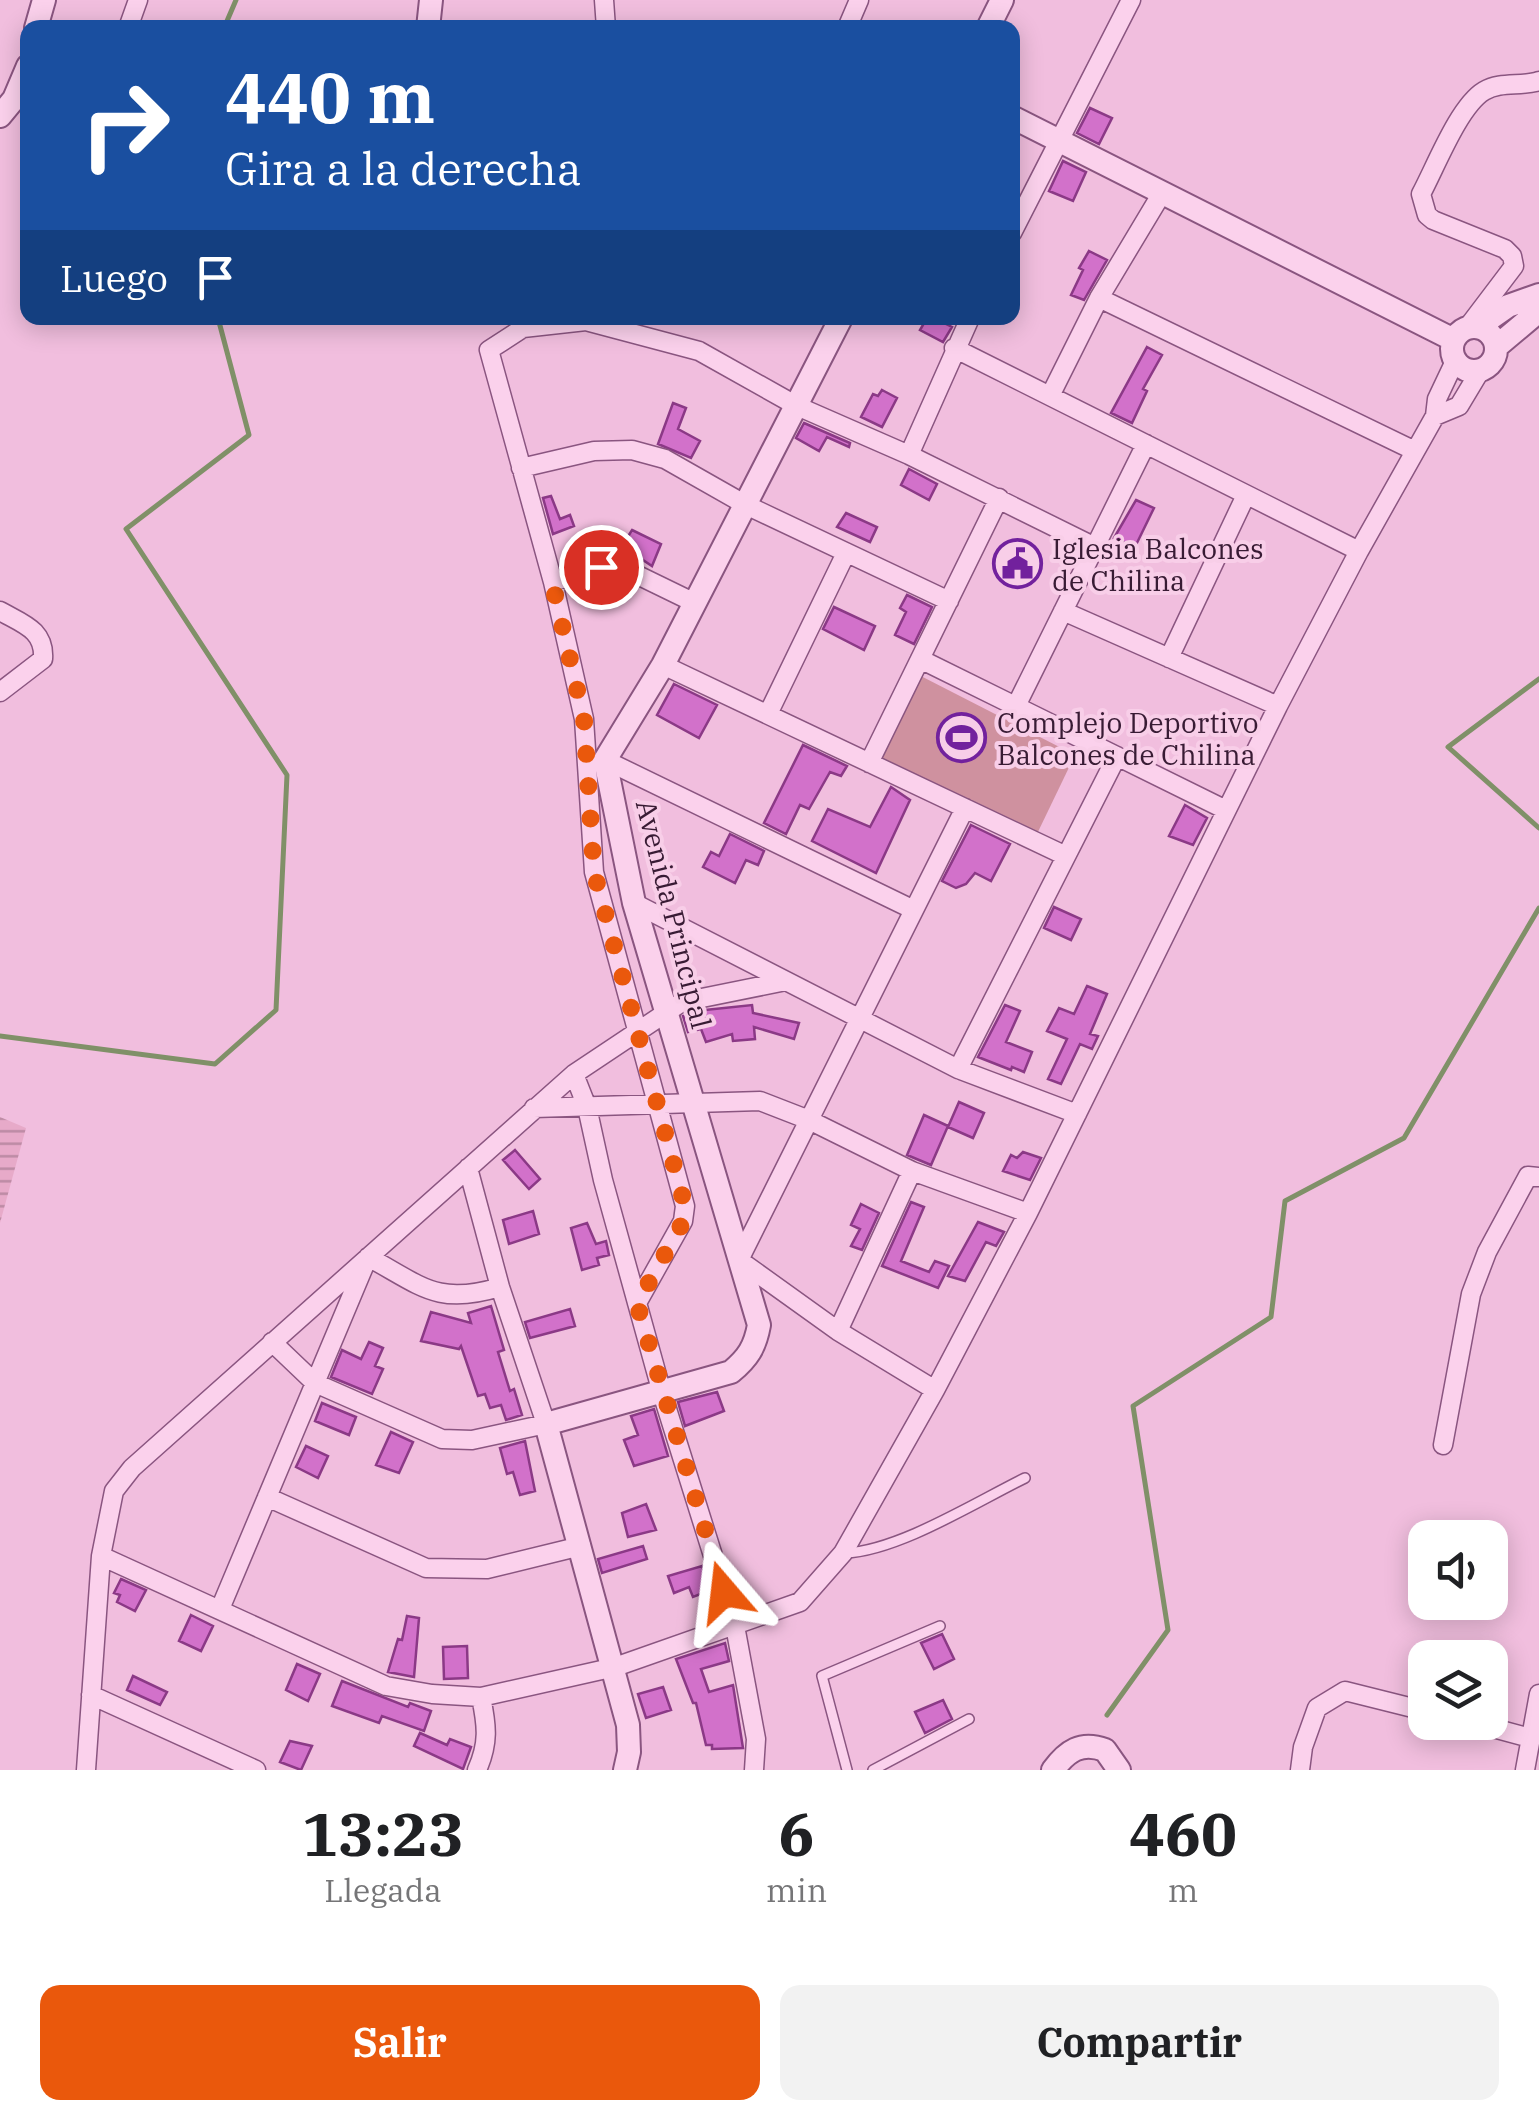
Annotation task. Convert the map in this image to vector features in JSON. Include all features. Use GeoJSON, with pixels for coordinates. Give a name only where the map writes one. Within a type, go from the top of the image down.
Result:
{"type":"FeatureCollection","features":[{"type":"Feature","properties":{"kind":"street"},"geometry":{"type":"LineString","coordinates":[[1020,218],[1131,0]]}},
{"type":"Feature","properties":{"kind":"street"},"geometry":{"type":"LineString","coordinates":[[102,1556],[386,1686],[432,1694],[481,1697],[614,1667],[800,1602],[843,1553],[935,1390],[1028,1213],[1278,706],[1435,416],[1463,339],[1494,288],[1514,266],[1505,249],[1433,220],[1427,215],[1421,194],[1466,110],[1482,92],[1499,85],[1539,82]]}},
{"type":"Feature","properties":{"kind":"street"},"geometry":{"type":"LineString","coordinates":[[0,116],[20,85]]}},
{"type":"Feature","properties":{"kind":"street"},"geometry":{"type":"LineString","coordinates":[[1020,121],[1463,339],[1494,338],[1492,362],[1480,370],[1458,406],[1435,416]]}},
{"type":"Feature","properties":{"kind":"street"},"geometry":{"type":"LineString","coordinates":[[1050,396],[1098,298],[1162,193]]}},
{"type":"Feature","properties":{"kind":"street"},"geometry":{"type":"LineString","coordinates":[[1494,288],[1539,295]]}},
{"type":"Feature","properties":{"kind":"street"},"geometry":{"type":"LineString","coordinates":[[1463,339],[1508,306],[1539,295]]}},
{"type":"Feature","properties":{"kind":"street"},"geometry":{"type":"LineString","coordinates":[[1098,298],[1415,452]]}},
{"type":"Feature","properties":{"kind":"street"},"geometry":{"type":"LineString","coordinates":[[1496,348],[1539,312]]}},
{"type":"Feature","properties":{"kind":"street"},"geometry":{"type":"LineString","coordinates":[[551,325],[524,328],[489,350],[552,582],[584,719],[594,872],[685,1206],[683,1222],[637,1304]]}},
{"type":"Feature","properties":{"kind":"street"},"geometry":{"type":"LineString","coordinates":[[601,325],[699,351],[796,406],[909,455],[1094,548]]}},
{"type":"Feature","properties":{"kind":"street"},"geometry":{"type":"LineString","coordinates":[[837,325],[663,665],[605,760],[914,910]]}},
{"type":"Feature","properties":{"kind":"street"},"geometry":{"type":"LineString","coordinates":[[909,455],[966,325]]}},
{"type":"Feature","properties":{"kind":"street"},"geometry":{"type":"LineString","coordinates":[[1463,339],[1466,370],[1480,370]]}},
{"type":"Feature","properties":{"kind":"street"},"geometry":{"type":"LineString","coordinates":[[954,348],[1359,551]]}},
{"type":"Feature","properties":{"kind":"street"},"geometry":{"type":"LineString","coordinates":[[1016,706],[1146,444]]}},
{"type":"Feature","properties":{"kind":"street"},"geometry":{"type":"LineString","coordinates":[[522,468],[594,451],[632,450],[665,459],[746,505],[948,601]]}},
{"type":"Feature","properties":{"kind":"street"},"geometry":{"type":"LineString","coordinates":[[1170,658],[1246,494]]}},
{"type":"Feature","properties":{"kind":"street"},"geometry":{"type":"LineString","coordinates":[[869,762],[999,498]]}},
{"type":"Feature","properties":{"kind":"street"},"geometry":{"type":"LineString","coordinates":[[768,714],[846,553]]}},
{"type":"Feature","properties":{"kind":"street"},"geometry":{"type":"LineString","coordinates":[[552,582],[601,567],[619,566],[695,603]]}},
{"type":"Feature","properties":{"kind":"street"},"geometry":{"type":"LineString","coordinates":[[0,611],[37,632],[44,645],[43,660],[0,692]]}},
{"type":"Feature","properties":{"kind":"street"},"geometry":{"type":"LineString","coordinates":[[1062,612],[1278,706]]}},
{"type":"Feature","properties":{"kind":"street"},"geometry":{"type":"LineString","coordinates":[[920,659],[1226,810]]}},
{"type":"Feature","properties":{"kind":"street"},"geometry":{"type":"LineString","coordinates":[[663,665],[1066,856]]}},
{"type":"Feature","properties":{"kind":"street"},"geometry":{"type":"LineString","coordinates":[[958,1069],[1117,756]]}},
{"type":"Feature","properties":{"kind":"street","name":"Avenida Principal"},"geometry":{"type":"LineString","coordinates":[[546,1424],[730,1372],[744,1362],[755,1345],[759,1325],[634,903],[605,760]]}},
{"type":"Feature","properties":{"kind":"street"},"geometry":{"type":"LineString","coordinates":[[935,1390],[838,1330],[739,1260],[965,808]]}},
{"type":"Feature","properties":{"kind":"street"},"geometry":{"type":"LineString","coordinates":[[634,903],[958,1069],[1076,1114]]}},
{"type":"Feature","properties":{"kind":"street"},"geometry":{"type":"LineString","coordinates":[[86,1770],[102,1556],[114,1491],[132,1468],[574,1074],[682,1002],[786,981]]}},
{"type":"Feature","properties":{"kind":"street"},"geometry":{"type":"LineString","coordinates":[[574,1074],[587,1106],[662,1393],[735,1626],[756,1739],[754,1770]]}},
{"type":"Feature","properties":{"kind":"street"},"geometry":{"type":"LineString","coordinates":[[534,1108],[760,1101],[809,1120],[912,1171],[1028,1213]]}},
{"type":"Feature","properties":{"kind":"street"},"geometry":{"type":"LineString","coordinates":[[468,1168],[614,1667],[628,1725],[629,1752],[624,1770]]}},
{"type":"Feature","properties":{"kind":"street"},"geometry":{"type":"LineString","coordinates":[[838,1330],[912,1171]]}},
{"type":"Feature","properties":{"kind":"street"},"geometry":{"type":"LineString","coordinates":[[1444,1445],[1471,1294],[1488,1252],[1534,1176]]}},
{"type":"Feature","properties":{"kind":"street"},"geometry":{"type":"LineString","coordinates":[[368,1257],[436,1294],[468,1296],[500,1287]]}},
{"type":"Feature","properties":{"kind":"street"},"geometry":{"type":"LineString","coordinates":[[220,1609],[368,1257]]}},
{"type":"Feature","properties":{"kind":"street"},"geometry":{"type":"LineString","coordinates":[[272,1342],[315,1382],[442,1440],[472,1440],[546,1424]]}},
{"type":"Feature","properties":{"kind":"street"},"geometry":{"type":"LineString","coordinates":[[267,1497],[426,1568],[487,1568],[581,1546]]}},
{"type":"Feature","properties":{"kind":"street"},"geometry":{"type":"LineString","coordinates":[[1300,1770],[1303,1747],[1317,1708],[1345,1691],[1408,1707]]}},
{"type":"Feature","properties":{"kind":"street"},"geometry":{"type":"LineString","coordinates":[[1525,1770],[1539,1694]]}},
{"type":"Feature","properties":{"kind":"street"},"geometry":{"type":"LineString","coordinates":[[92,1695],[256,1770]]}},
{"type":"Feature","properties":{"kind":"street"},"geometry":{"type":"LineString","coordinates":[[477,1770],[486,1750],[488,1732],[481,1697]]}},
{"type":"Feature","properties":{"kind":"street"},"geometry":{"type":"LineString","coordinates":[[1508,1732],[1530,1738]]}},
{"type":"Feature","properties":{"kind":"street"},"geometry":{"type":"LineString","coordinates":[[1053,1770],[1065,1755],[1084,1746],[1104,1750],[1120,1770]]}},
{"type":"Feature","properties":{"kind":"lane"},"geometry":{"type":"LineString","coordinates":[[843,1553],[863,1552],[904,1537],[1024,1478]]}},
{"type":"Feature","properties":{"kind":"lane"},"geometry":{"type":"LineString","coordinates":[[847,1770],[822,1676],[940,1626]]}},
{"type":"Feature","properties":{"kind":"lane"},"geometry":{"type":"LineString","coordinates":[[872,1770],[970,1719]]}},
{"type":"Feature","properties":{"kind":"shaded area","name":"Complejo Deportivo Balcones de Chilina"},"geometry":{"type":"Polygon","coordinates":[[[913,672],[1075,755],[1036,836],[871,758],[913,672]]]}},
{"type":"Feature","properties":{"kind":"shaded area"},"geometry":{"type":"Polygon","coordinates":[[[0,1117],[26,1128],[0,1223],[0,1117]]]}},
{"type":"Feature","properties":{"kind":"building"},"geometry":{"type":"Polygon","coordinates":[[[1090,108],[1112,118],[1099,144],[1077,133],[1090,108]]]}},
{"type":"Feature","properties":{"kind":"building"},"geometry":{"type":"Polygon","coordinates":[[[1063,161],[1086,172],[1073,201],[1049,191],[1063,161]]]}},
{"type":"Feature","properties":{"kind":"building"},"geometry":{"type":"Polygon","coordinates":[[[1089,251],[1107,260],[1084,300],[1071,295],[1089,251]]]}},
{"type":"Feature","properties":{"kind":"building"},"geometry":{"type":"Polygon","coordinates":[[[923,325],[952,327],[943,342],[920,330],[923,325]]]}},
{"type":"Feature","properties":{"kind":"building"},"geometry":{"type":"Polygon","coordinates":[[[1147,347],[1162,355],[1143,389],[1147,391],[1132,423],[1111,413],[1147,347]]]}},
{"type":"Feature","properties":{"kind":"building"},"geometry":{"type":"Polygon","coordinates":[[[882,390],[897,398],[882,427],[861,417],[873,394],[878,396],[882,390]]]}},
{"type":"Feature","properties":{"kind":"building"},"geometry":{"type":"Polygon","coordinates":[[[673,403],[686,408],[678,429],[700,441],[691,458],[658,444],[673,403]]]}},
{"type":"Feature","properties":{"kind":"building"},"geometry":{"type":"Polygon","coordinates":[[[804,423],[850,443],[849,447],[827,437],[819,451],[796,438],[804,423]]]}},
{"type":"Feature","properties":{"kind":"building"},"geometry":{"type":"Polygon","coordinates":[[[909,469],[937,484],[929,500],[901,485],[909,469]]]}},
{"type":"Feature","properties":{"kind":"building"},"geometry":{"type":"Polygon","coordinates":[[[551,496],[560,519],[570,515],[574,526],[553,534],[543,498],[551,496]]]}},
{"type":"Feature","properties":{"kind":"building"},"geometry":{"type":"Polygon","coordinates":[[[1136,500],[1154,508],[1135,547],[1114,538],[1136,500]]]}},
{"type":"Feature","properties":{"kind":"building"},"geometry":{"type":"Polygon","coordinates":[[[846,513],[877,527],[870,542],[837,527],[846,513]]]}},
{"type":"Feature","properties":{"kind":"building"},"geometry":{"type":"Polygon","coordinates":[[[632,530],[661,544],[652,566],[622,546],[632,530]]]}},
{"type":"Feature","properties":{"kind":"building"},"geometry":{"type":"Polygon","coordinates":[[[907,595],[932,607],[914,644],[895,635],[906,612],[900,608],[907,595]]]}},
{"type":"Feature","properties":{"kind":"building"},"geometry":{"type":"Polygon","coordinates":[[[834,607],[875,626],[864,650],[823,629],[834,607]]]}},
{"type":"Feature","properties":{"kind":"building"},"geometry":{"type":"Polygon","coordinates":[[[674,684],[717,705],[699,738],[657,715],[674,684]]]}},
{"type":"Feature","properties":{"kind":"building"},"geometry":{"type":"Polygon","coordinates":[[[803,745],[847,766],[841,776],[830,772],[809,809],[800,805],[786,834],[764,823],[803,745]]]}},
{"type":"Feature","properties":{"kind":"building"},"geometry":{"type":"Polygon","coordinates":[[[891,787],[910,800],[876,873],[812,841],[828,809],[870,827],[891,787]]]}},
{"type":"Feature","properties":{"kind":"building"},"geometry":{"type":"Polygon","coordinates":[[[1185,805],[1207,818],[1193,845],[1169,836],[1185,805]]]}},
{"type":"Feature","properties":{"kind":"building"},"geometry":{"type":"Polygon","coordinates":[[[971,825],[1010,844],[991,881],[975,873],[966,884],[956,888],[942,881],[971,825]]]}},
{"type":"Feature","properties":{"kind":"building"},"geometry":{"type":"Polygon","coordinates":[[[730,834],[764,851],[758,865],[746,860],[735,883],[703,867],[711,852],[719,856],[730,834]]]}},
{"type":"Feature","properties":{"kind":"building"},"geometry":{"type":"Polygon","coordinates":[[[1054,907],[1081,919],[1071,940],[1044,928],[1054,907]]]}},
{"type":"Feature","properties":{"kind":"building"},"geometry":{"type":"Polygon","coordinates":[[[1087,986],[1107,994],[1090,1034],[1098,1036],[1092,1049],[1080,1044],[1061,1084],[1048,1079],[1067,1039],[1047,1031],[1059,1008],[1074,1014],[1087,986]]]}},
{"type":"Feature","properties":{"kind":"building"},"geometry":{"type":"Polygon","coordinates":[[[752,1005],[753,1013],[799,1023],[794,1039],[754,1027],[755,1039],[733,1041],[732,1034],[706,1042],[701,1029],[688,1032],[683,1016],[705,1010],[752,1005]]]}},
{"type":"Feature","properties":{"kind":"building"},"geometry":{"type":"Polygon","coordinates":[[[1005,1005],[1020,1011],[1006,1042],[1032,1052],[1024,1072],[978,1057],[1005,1005]]]}},
{"type":"Feature","properties":{"kind":"building"},"geometry":{"type":"Polygon","coordinates":[[[959,1102],[984,1113],[973,1138],[948,1127],[959,1102]]]}},
{"type":"Feature","properties":{"kind":"building"},"geometry":{"type":"Polygon","coordinates":[[[924,1115],[948,1126],[931,1165],[907,1155],[924,1115]]]}},
{"type":"Feature","properties":{"kind":"building"},"geometry":{"type":"Polygon","coordinates":[[[515,1150],[540,1179],[529,1189],[503,1160],[515,1150]]]}},
{"type":"Feature","properties":{"kind":"building"},"geometry":{"type":"Polygon","coordinates":[[[1023,1152],[1041,1158],[1030,1180],[1003,1171],[1011,1155],[1017,1158],[1023,1152]]]}},
{"type":"Feature","properties":{"kind":"building"},"geometry":{"type":"Polygon","coordinates":[[[911,1202],[924,1207],[901,1261],[929,1272],[935,1261],[949,1266],[938,1288],[882,1266],[911,1202]]]}},
{"type":"Feature","properties":{"kind":"building"},"geometry":{"type":"Polygon","coordinates":[[[861,1204],[879,1213],[862,1250],[851,1246],[860,1229],[851,1225],[861,1204]]]}},
{"type":"Feature","properties":{"kind":"building"},"geometry":{"type":"Polygon","coordinates":[[[533,1211],[539,1234],[509,1244],[503,1220],[533,1211]]]}},
{"type":"Feature","properties":{"kind":"building"},"geometry":{"type":"Polygon","coordinates":[[[978,1222],[1004,1232],[996,1246],[986,1242],[965,1281],[948,1276],[978,1222]]]}},
{"type":"Feature","properties":{"kind":"building"},"geometry":{"type":"Polygon","coordinates":[[[587,1223],[596,1244],[606,1241],[609,1255],[597,1258],[599,1265],[582,1270],[571,1228],[587,1223]]]}},
{"type":"Feature","properties":{"kind":"building"},"geometry":{"type":"Polygon","coordinates":[[[491,1306],[504,1350],[498,1352],[522,1415],[506,1420],[501,1405],[490,1408],[485,1394],[478,1396],[461,1346],[459,1349],[421,1341],[431,1312],[471,1323],[468,1313],[491,1306]]]}},
{"type":"Feature","properties":{"kind":"building"},"geometry":{"type":"Polygon","coordinates":[[[570,1309],[575,1326],[530,1338],[525,1322],[570,1309]]]}},
{"type":"Feature","properties":{"kind":"building"},"geometry":{"type":"Polygon","coordinates":[[[369,1342],[383,1348],[375,1366],[383,1369],[372,1394],[331,1377],[342,1350],[361,1359],[369,1342]]]}},
{"type":"Feature","properties":{"kind":"building"},"geometry":{"type":"Polygon","coordinates":[[[717,1392],[724,1411],[685,1426],[678,1402],[717,1392]]]}},
{"type":"Feature","properties":{"kind":"building"},"geometry":{"type":"Polygon","coordinates":[[[322,1403],[356,1417],[349,1435],[315,1421],[322,1403]]]}},
{"type":"Feature","properties":{"kind":"building"},"geometry":{"type":"Polygon","coordinates":[[[654,1409],[668,1456],[634,1466],[624,1440],[638,1435],[631,1416],[654,1409]]]}},
{"type":"Feature","properties":{"kind":"building"},"geometry":{"type":"Polygon","coordinates":[[[391,1432],[413,1442],[399,1473],[376,1465],[391,1432]]]}},
{"type":"Feature","properties":{"kind":"building"},"geometry":{"type":"Polygon","coordinates":[[[525,1441],[535,1491],[520,1495],[513,1472],[507,1474],[500,1448],[525,1441]]]}},
{"type":"Feature","properties":{"kind":"building"},"geometry":{"type":"Polygon","coordinates":[[[306,1446],[328,1456],[318,1478],[296,1467],[306,1446]]]}},
{"type":"Feature","properties":{"kind":"building"},"geometry":{"type":"Polygon","coordinates":[[[646,1504],[656,1530],[628,1537],[622,1513],[646,1504]]]}},
{"type":"Feature","properties":{"kind":"building"},"geometry":{"type":"Polygon","coordinates":[[[643,1546],[647,1559],[602,1573],[598,1559],[643,1546]]]}},
{"type":"Feature","properties":{"kind":"building"},"geometry":{"type":"Polygon","coordinates":[[[702,1566],[711,1590],[693,1597],[689,1587],[674,1593],[668,1576],[702,1566]]]}},
{"type":"Feature","properties":{"kind":"building"},"geometry":{"type":"Polygon","coordinates":[[[121,1579],[146,1590],[135,1611],[117,1602],[120,1595],[114,1593],[121,1579]]]}},
{"type":"Feature","properties":{"kind":"building"},"geometry":{"type":"Polygon","coordinates":[[[191,1615],[213,1626],[201,1651],[179,1641],[191,1615]]]}},
{"type":"Feature","properties":{"kind":"building"},"geometry":{"type":"Polygon","coordinates":[[[407,1616],[419,1618],[414,1677],[388,1672],[407,1616]]]}},
{"type":"Feature","properties":{"kind":"building"},"geometry":{"type":"Polygon","coordinates":[[[942,1634],[954,1659],[934,1669],[921,1643],[942,1634]]]}},
{"type":"Feature","properties":{"kind":"building"},"geometry":{"type":"Polygon","coordinates":[[[725,1643],[729,1661],[701,1669],[709,1692],[733,1685],[743,1748],[712,1749],[712,1745],[706,1745],[696,1703],[676,1659],[725,1643]]]}},
{"type":"Feature","properties":{"kind":"building"},"geometry":{"type":"Polygon","coordinates":[[[467,1646],[468,1678],[444,1679],[443,1647],[467,1646]]]}},
{"type":"Feature","properties":{"kind":"building"},"geometry":{"type":"Polygon","coordinates":[[[297,1664],[320,1674],[308,1701],[286,1690],[297,1664]]]}},
{"type":"Feature","properties":{"kind":"building"},"geometry":{"type":"Polygon","coordinates":[[[133,1676],[167,1692],[160,1705],[127,1690],[133,1676]]]}},
{"type":"Feature","properties":{"kind":"building"},"geometry":{"type":"Polygon","coordinates":[[[342,1681],[408,1707],[410,1703],[431,1711],[424,1731],[382,1716],[379,1723],[332,1706],[342,1681]]]}},
{"type":"Feature","properties":{"kind":"building"},"geometry":{"type":"Polygon","coordinates":[[[663,1687],[671,1710],[646,1718],[638,1694],[663,1687]]]}},
{"type":"Feature","properties":{"kind":"building"},"geometry":{"type":"Polygon","coordinates":[[[943,1700],[952,1719],[925,1733],[915,1712],[943,1700]]]}},
{"type":"Feature","properties":{"kind":"building"},"geometry":{"type":"Polygon","coordinates":[[[420,1733],[447,1745],[450,1739],[471,1747],[463,1769],[414,1746],[420,1733]]]}},
{"type":"Feature","properties":{"kind":"building"},"geometry":{"type":"Polygon","coordinates":[[[290,1741],[312,1746],[301,1770],[280,1762],[290,1741]]]}},
{"type":"Feature","properties":{"kind":"waterway"},"geometry":{"type":"LineString","coordinates":[[227,20],[236,0]]}},
{"type":"Feature","properties":{"kind":"waterway"},"geometry":{"type":"LineString","coordinates":[[0,1036],[215,1064],[276,1010],[287,775],[126,529],[249,435],[220,325]]}},
{"type":"Feature","properties":{"kind":"waterway"},"geometry":{"type":"LineString","coordinates":[[1539,679],[1448,747],[1539,828]]}},
{"type":"Feature","properties":{"kind":"waterway"},"geometry":{"type":"LineString","coordinates":[[1107,1715],[1168,1630],[1133,1406],[1271,1317],[1285,1201],[1404,1138],[1539,908]]}},
{"type":"Feature","properties":{"kind":"place","name":"Iglesia Balcones de Chilina"},"geometry":{"type":"Point","coordinates":[1017,564]}},
{"type":"Feature","properties":{"kind":"place","name":"Complejo Deportivo Balcones de Chilina"},"geometry":{"type":"Point","coordinates":[962,738]}},
{"type":"Feature","properties":{"kind":"route"},"geometry":{"type":"LineString","coordinates":[[601,567],[552,582],[584,719],[594,872],[685,1206],[683,1222],[637,1304],[724,1592]]}}]}
